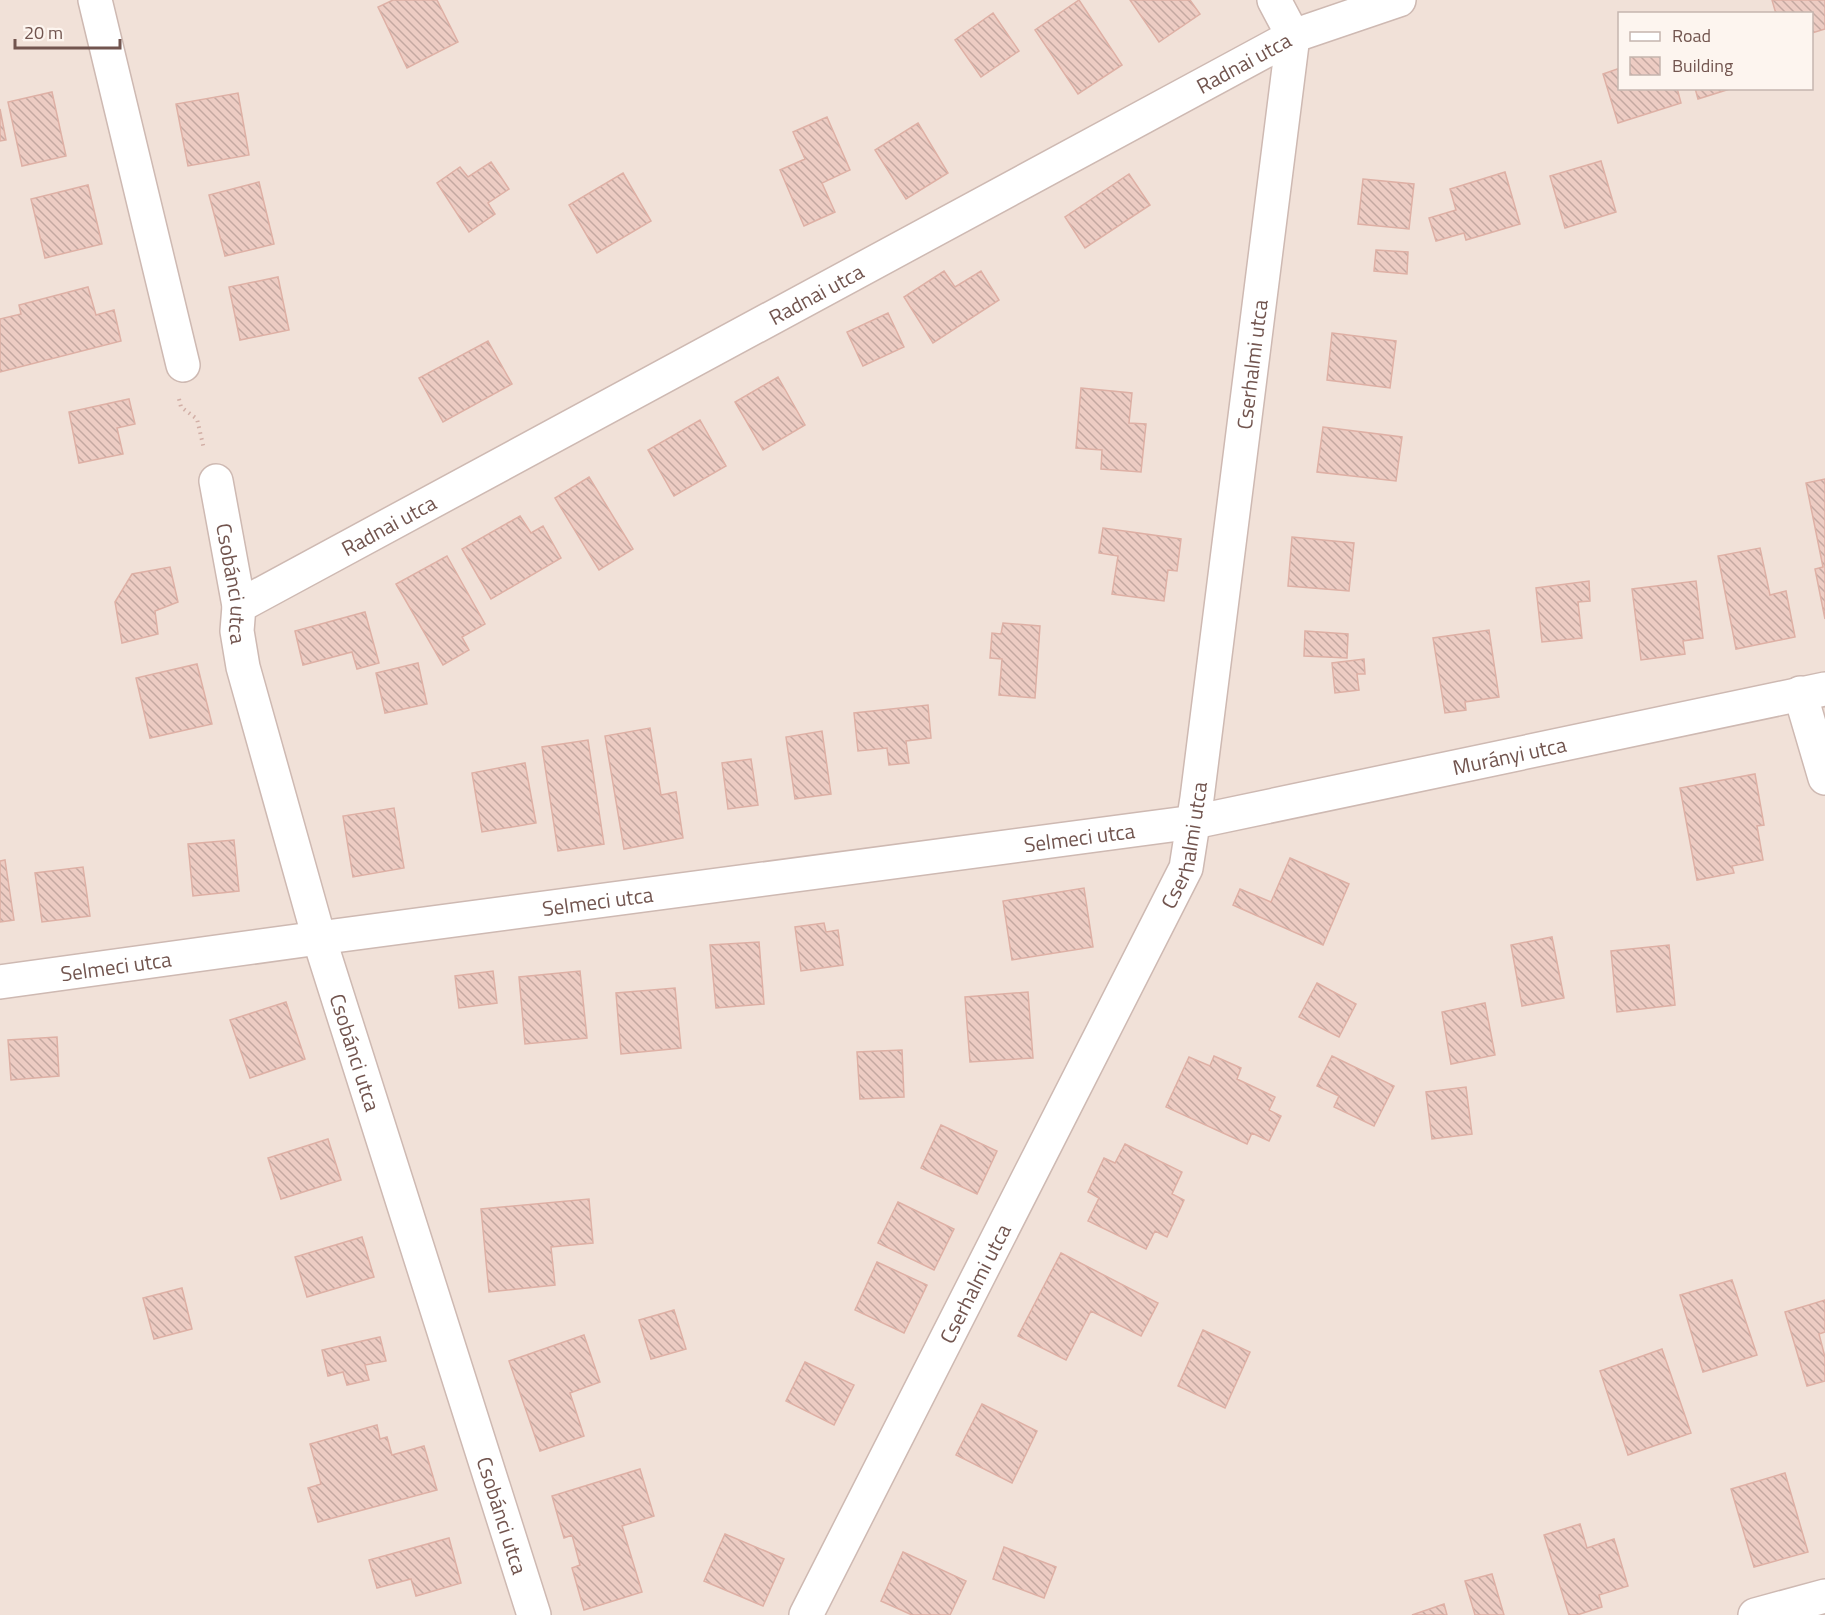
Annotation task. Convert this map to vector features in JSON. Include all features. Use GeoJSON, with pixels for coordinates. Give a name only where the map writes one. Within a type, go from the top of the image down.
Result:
{"type":"FeatureCollection","features":[{"type":"Feature","properties":{"kind":"street"},"geometry":{"type":"LineString","coordinates":[[95,0],[183,365]]}},
{"type":"Feature","properties":{"kind":"street"},"geometry":{"type":"LineString","coordinates":[[1274,0],[1293,36]]}},
{"type":"Feature","properties":{"kind":"street","name":"Radnai utca"},"geometry":{"type":"LineString","coordinates":[[239,606],[1293,36],[1399,0]]}},
{"type":"Feature","properties":{"kind":"street","name":"Cserhalmi utca"},"geometry":{"type":"LineString","coordinates":[[806,1615],[1186,868],[1194,822],[1293,36]]}},
{"type":"Feature","properties":{"kind":"street","name":"Csobánci utca"},"geometry":{"type":"LineString","coordinates":[[216,481],[239,606],[237,631],[243,667],[320,938],[534,1615]]}},
{"type":"Feature","properties":{"kind":"street"},"geometry":{"type":"LineString","coordinates":[[1813,691],[1825,778]]}},
{"type":"Feature","properties":{"kind":"street","name":"Murányi utca"},"geometry":{"type":"LineString","coordinates":[[1194,822],[1813,691]]}},
{"type":"Feature","properties":{"kind":"street","name":"Selmeci utca"},"geometry":{"type":"LineString","coordinates":[[0,982],[1194,822]]}},
{"type":"Feature","properties":{"kind":"street"},"geometry":{"type":"LineString","coordinates":[[1755,1615],[1825,1596]]}},
{"type":"Feature","properties":{"kind":"path"},"geometry":{"type":"LineString","coordinates":[[183,365],[174,385],[182,407],[197,419],[206,456],[216,481]]}},
{"type":"Feature","properties":{"kind":"shaded area"},"geometry":{"type":"Polygon","coordinates":[[[0,0],[1825,0],[1825,1615],[0,1615],[0,0]]]}},
{"type":"Feature","properties":{"kind":"building"},"geometry":{"type":"Polygon","coordinates":[[[393,0],[437,0],[458,42],[407,68],[378,7],[393,0]]]}},
{"type":"Feature","properties":{"kind":"building"},"geometry":{"type":"Polygon","coordinates":[[[1079,0],[1122,65],[1078,94],[1035,30],[1079,0]]]}},
{"type":"Feature","properties":{"kind":"building"},"geometry":{"type":"Polygon","coordinates":[[[1130,0],[1190,0],[1200,14],[1159,42],[1130,0]]]}},
{"type":"Feature","properties":{"kind":"building"},"geometry":{"type":"Polygon","coordinates":[[[1772,0],[1825,0],[1825,29],[1813,33],[1813,12],[1775,12],[1772,0]]]}},
{"type":"Feature","properties":{"kind":"building"},"geometry":{"type":"Polygon","coordinates":[[[993,13],[1019,51],[981,77],[955,40],[993,13]]]}},
{"type":"Feature","properties":{"kind":"building"},"geometry":{"type":"Polygon","coordinates":[[[1618,69],[1618,90],[1678,90],[1681,103],[1618,123],[1603,74],[1618,69]]]}},
{"type":"Feature","properties":{"kind":"building"},"geometry":{"type":"Polygon","coordinates":[[[1696,90],[1727,90],[1698,99],[1696,90]]]}},
{"type":"Feature","properties":{"kind":"building"},"geometry":{"type":"Polygon","coordinates":[[[52,92],[66,156],[22,166],[8,102],[52,92]]]}},
{"type":"Feature","properties":{"kind":"building"},"geometry":{"type":"Polygon","coordinates":[[[238,93],[249,155],[188,166],[176,104],[238,93]]]}},
{"type":"Feature","properties":{"kind":"building"},"geometry":{"type":"Polygon","coordinates":[[[0,109],[6,140],[0,141],[0,109]]]}},
{"type":"Feature","properties":{"kind":"building"},"geometry":{"type":"Polygon","coordinates":[[[827,117],[850,170],[822,183],[835,212],[804,226],[780,170],[805,159],[793,132],[827,117]]]}},
{"type":"Feature","properties":{"kind":"building"},"geometry":{"type":"Polygon","coordinates":[[[918,123],[948,173],[906,199],[875,150],[918,123]]]}},
{"type":"Feature","properties":{"kind":"building"},"geometry":{"type":"Polygon","coordinates":[[[1601,161],[1616,212],[1565,228],[1550,176],[1601,161]]]}},
{"type":"Feature","properties":{"kind":"building"},"geometry":{"type":"Polygon","coordinates":[[[491,162],[509,189],[488,203],[495,214],[469,232],[437,183],[460,167],[468,177],[491,162]]]}},
{"type":"Feature","properties":{"kind":"building"},"geometry":{"type":"Polygon","coordinates":[[[1505,172],[1520,224],[1466,240],[1464,233],[1436,241],[1429,218],[1456,210],[1450,189],[1505,172]]]}},
{"type":"Feature","properties":{"kind":"building"},"geometry":{"type":"Polygon","coordinates":[[[623,173],[651,221],[597,253],[569,205],[623,173]]]}},
{"type":"Feature","properties":{"kind":"building"},"geometry":{"type":"Polygon","coordinates":[[[1129,174],[1150,205],[1085,248],[1065,217],[1129,174]]]}},
{"type":"Feature","properties":{"kind":"building"},"geometry":{"type":"Polygon","coordinates":[[[1363,179],[1414,184],[1409,229],[1358,224],[1363,179]]]}},
{"type":"Feature","properties":{"kind":"building"},"geometry":{"type":"Polygon","coordinates":[[[259,182],[274,244],[225,256],[209,195],[259,182]]]}},
{"type":"Feature","properties":{"kind":"building"},"geometry":{"type":"Polygon","coordinates":[[[88,185],[102,244],[45,258],[31,199],[88,185]]]}},
{"type":"Feature","properties":{"kind":"building"},"geometry":{"type":"Polygon","coordinates":[[[1376,250],[1408,252],[1407,274],[1374,271],[1376,250]]]}},
{"type":"Feature","properties":{"kind":"building"},"geometry":{"type":"Polygon","coordinates":[[[944,271],[955,287],[981,271],[999,300],[933,343],[904,297],[944,271]]]}},
{"type":"Feature","properties":{"kind":"building"},"geometry":{"type":"Polygon","coordinates":[[[278,277],[289,330],[240,340],[229,287],[278,277]]]}},
{"type":"Feature","properties":{"kind":"building"},"geometry":{"type":"Polygon","coordinates":[[[88,287],[96,315],[114,310],[121,341],[0,372],[0,319],[21,314],[19,305],[88,287]]]}},
{"type":"Feature","properties":{"kind":"building"},"geometry":{"type":"Polygon","coordinates":[[[888,313],[904,347],[863,366],[847,332],[888,313]]]}},
{"type":"Feature","properties":{"kind":"building"},"geometry":{"type":"Polygon","coordinates":[[[1332,333],[1396,341],[1390,388],[1327,380],[1332,333]]]}},
{"type":"Feature","properties":{"kind":"building"},"geometry":{"type":"Polygon","coordinates":[[[488,341],[512,384],[443,422],[419,378],[488,341]]]}},
{"type":"Feature","properties":{"kind":"building"},"geometry":{"type":"Polygon","coordinates":[[[778,377],[805,425],[763,450],[735,402],[778,377]]]}},
{"type":"Feature","properties":{"kind":"building"},"geometry":{"type":"Polygon","coordinates":[[[1081,388],[1132,393],[1129,423],[1146,424],[1141,472],[1101,469],[1102,450],[1076,448],[1081,388]]]}},
{"type":"Feature","properties":{"kind":"building"},"geometry":{"type":"Polygon","coordinates":[[[129,399],[135,424],[117,428],[123,454],[79,463],[69,412],[129,399]]]}},
{"type":"Feature","properties":{"kind":"building"},"geometry":{"type":"Polygon","coordinates":[[[700,420],[726,466],[674,496],[648,450],[700,420]]]}},
{"type":"Feature","properties":{"kind":"building"},"geometry":{"type":"Polygon","coordinates":[[[1323,427],[1402,437],[1396,481],[1317,472],[1323,427]]]}},
{"type":"Feature","properties":{"kind":"building"},"geometry":{"type":"Polygon","coordinates":[[[589,477],[633,549],[599,570],[555,498],[589,477]]]}},
{"type":"Feature","properties":{"kind":"building"},"geometry":{"type":"Polygon","coordinates":[[[1825,479],[1825,619],[1815,569],[1823,567],[1806,483],[1825,479]]]}},
{"type":"Feature","properties":{"kind":"building"},"geometry":{"type":"Polygon","coordinates":[[[520,516],[531,533],[543,526],[561,558],[491,599],[462,549],[520,516]]]}},
{"type":"Feature","properties":{"kind":"building"},"geometry":{"type":"Polygon","coordinates":[[[1103,528],[1181,539],[1177,571],[1168,570],[1164,601],[1112,594],[1118,556],[1099,553],[1103,528]]]}},
{"type":"Feature","properties":{"kind":"building"},"geometry":{"type":"Polygon","coordinates":[[[1292,537],[1354,543],[1349,591],[1288,586],[1292,537]]]}},
{"type":"Feature","properties":{"kind":"building"},"geometry":{"type":"Polygon","coordinates":[[[1760,548],[1770,595],[1786,591],[1795,637],[1736,649],[1718,556],[1760,548]]]}},
{"type":"Feature","properties":{"kind":"building"},"geometry":{"type":"Polygon","coordinates":[[[447,556],[485,624],[462,637],[469,650],[443,665],[396,584],[447,556]]]}},
{"type":"Feature","properties":{"kind":"building"},"geometry":{"type":"Polygon","coordinates":[[[170,567],[178,602],[155,611],[158,634],[122,643],[115,602],[132,574],[170,567]]]}},
{"type":"Feature","properties":{"kind":"building"},"geometry":{"type":"Polygon","coordinates":[[[1589,581],[1590,601],[1578,602],[1582,638],[1542,642],[1536,588],[1589,581]]]}},
{"type":"Feature","properties":{"kind":"building"},"geometry":{"type":"Polygon","coordinates":[[[1696,581],[1703,638],[1683,641],[1685,654],[1641,660],[1632,589],[1696,581]]]}},
{"type":"Feature","properties":{"kind":"building"},"geometry":{"type":"Polygon","coordinates":[[[365,612],[379,663],[357,669],[352,652],[303,665],[295,631],[365,612]]]}},
{"type":"Feature","properties":{"kind":"building"},"geometry":{"type":"Polygon","coordinates":[[[1003,623],[1040,626],[1035,698],[999,695],[1002,659],[990,658],[992,633],[1001,634],[1003,623]]]}},
{"type":"Feature","properties":{"kind":"building"},"geometry":{"type":"Polygon","coordinates":[[[1489,630],[1499,697],[1465,702],[1466,710],[1445,713],[1433,638],[1489,630]]]}},
{"type":"Feature","properties":{"kind":"building"},"geometry":{"type":"Polygon","coordinates":[[[1305,631],[1348,634],[1347,658],[1304,656],[1305,631]]]}},
{"type":"Feature","properties":{"kind":"building"},"geometry":{"type":"Polygon","coordinates":[[[1364,659],[1365,674],[1357,674],[1359,690],[1335,693],[1332,663],[1364,659]]]}},
{"type":"Feature","properties":{"kind":"building"},"geometry":{"type":"Polygon","coordinates":[[[418,663],[427,704],[385,713],[376,673],[418,663]]]}},
{"type":"Feature","properties":{"kind":"building"},"geometry":{"type":"Polygon","coordinates":[[[197,664],[212,724],[150,738],[136,678],[197,664]]]}},
{"type":"Feature","properties":{"kind":"building"},"geometry":{"type":"Polygon","coordinates":[[[928,705],[931,738],[906,741],[909,763],[889,765],[887,748],[858,751],[854,713],[928,705]]]}},
{"type":"Feature","properties":{"kind":"building"},"geometry":{"type":"Polygon","coordinates":[[[650,728],[661,795],[676,792],[683,838],[624,849],[605,736],[650,728]]]}},
{"type":"Feature","properties":{"kind":"building"},"geometry":{"type":"Polygon","coordinates":[[[822,731],[831,794],[795,799],[786,737],[822,731]]]}},
{"type":"Feature","properties":{"kind":"building"},"geometry":{"type":"Polygon","coordinates":[[[588,740],[604,844],[558,851],[542,747],[588,740]]]}},
{"type":"Feature","properties":{"kind":"building"},"geometry":{"type":"Polygon","coordinates":[[[751,759],[758,805],[728,809],[722,763],[751,759]]]}},
{"type":"Feature","properties":{"kind":"building"},"geometry":{"type":"Polygon","coordinates":[[[525,763],[536,823],[482,832],[472,773],[525,763]]]}},
{"type":"Feature","properties":{"kind":"building"},"geometry":{"type":"Polygon","coordinates":[[[1755,774],[1764,825],[1757,826],[1763,860],[1732,866],[1734,873],[1697,880],[1680,788],[1755,774]]]}},
{"type":"Feature","properties":{"kind":"building"},"geometry":{"type":"Polygon","coordinates":[[[394,808],[404,868],[353,877],[343,816],[394,808]]]}},
{"type":"Feature","properties":{"kind":"building"},"geometry":{"type":"Polygon","coordinates":[[[234,840],[239,891],[193,896],[188,844],[234,840]]]}},
{"type":"Feature","properties":{"kind":"building"},"geometry":{"type":"Polygon","coordinates":[[[1290,858],[1349,884],[1323,945],[1233,905],[1240,889],[1271,902],[1290,858]]]}},
{"type":"Feature","properties":{"kind":"building"},"geometry":{"type":"Polygon","coordinates":[[[5,860],[14,920],[0,922],[0,861],[5,860]]]}},
{"type":"Feature","properties":{"kind":"building"},"geometry":{"type":"Polygon","coordinates":[[[83,867],[90,916],[42,922],[35,873],[83,867]]]}},
{"type":"Feature","properties":{"kind":"building"},"geometry":{"type":"Polygon","coordinates":[[[1084,888],[1093,947],[1012,960],[1003,901],[1084,888]]]}},
{"type":"Feature","properties":{"kind":"building"},"geometry":{"type":"Polygon","coordinates":[[[824,923],[826,932],[838,930],[843,965],[801,971],[795,927],[824,923]]]}},
{"type":"Feature","properties":{"kind":"building"},"geometry":{"type":"Polygon","coordinates":[[[1552,937],[1564,998],[1522,1006],[1511,945],[1552,937]]]}},
{"type":"Feature","properties":{"kind":"building"},"geometry":{"type":"Polygon","coordinates":[[[759,942],[764,1004],[716,1008],[710,945],[759,942]]]}},
{"type":"Feature","properties":{"kind":"building"},"geometry":{"type":"Polygon","coordinates":[[[1669,945],[1675,1005],[1617,1012],[1611,951],[1669,945]]]}},
{"type":"Feature","properties":{"kind":"building"},"geometry":{"type":"Polygon","coordinates":[[[493,971],[497,1003],[459,1008],[455,976],[493,971]]]}},
{"type":"Feature","properties":{"kind":"building"},"geometry":{"type":"Polygon","coordinates":[[[580,971],[587,1038],[525,1044],[519,977],[580,971]]]}},
{"type":"Feature","properties":{"kind":"building"},"geometry":{"type":"Polygon","coordinates":[[[1317,983],[1356,1004],[1339,1037],[1299,1017],[1317,983]]]}},
{"type":"Feature","properties":{"kind":"building"},"geometry":{"type":"Polygon","coordinates":[[[675,988],[681,1048],[621,1054],[616,993],[675,988]]]}},
{"type":"Feature","properties":{"kind":"building"},"geometry":{"type":"Polygon","coordinates":[[[1028,992],[1033,1058],[970,1062],[965,997],[1028,992]]]}},
{"type":"Feature","properties":{"kind":"building"},"geometry":{"type":"Polygon","coordinates":[[[286,1002],[305,1059],[250,1078],[230,1020],[286,1002]]]}},
{"type":"Feature","properties":{"kind":"building"},"geometry":{"type":"Polygon","coordinates":[[[1485,1003],[1495,1055],[1451,1064],[1442,1012],[1485,1003]]]}},
{"type":"Feature","properties":{"kind":"building"},"geometry":{"type":"Polygon","coordinates":[[[57,1037],[59,1076],[11,1080],[8,1040],[57,1037]]]}},
{"type":"Feature","properties":{"kind":"building"},"geometry":{"type":"Polygon","coordinates":[[[902,1050],[904,1097],[860,1099],[857,1052],[902,1050]]]}},
{"type":"Feature","properties":{"kind":"building"},"geometry":{"type":"Polygon","coordinates":[[[1214,1056],[1241,1068],[1237,1079],[1275,1097],[1269,1110],[1281,1116],[1269,1141],[1252,1133],[1247,1144],[1166,1107],[1189,1057],[1210,1066],[1214,1056]]]}},
{"type":"Feature","properties":{"kind":"building"},"geometry":{"type":"Polygon","coordinates":[[[1332,1056],[1394,1086],[1374,1126],[1334,1107],[1339,1096],[1317,1086],[1332,1056]]]}},
{"type":"Feature","properties":{"kind":"building"},"geometry":{"type":"Polygon","coordinates":[[[1466,1087],[1472,1134],[1432,1139],[1426,1092],[1466,1087]]]}},
{"type":"Feature","properties":{"kind":"building"},"geometry":{"type":"Polygon","coordinates":[[[941,1125],[997,1151],[977,1194],[921,1168],[941,1125]]]}},
{"type":"Feature","properties":{"kind":"building"},"geometry":{"type":"Polygon","coordinates":[[[328,1139],[341,1180],[281,1199],[268,1158],[328,1139]]]}},
{"type":"Feature","properties":{"kind":"building"},"geometry":{"type":"Polygon","coordinates":[[[1125,1144],[1182,1172],[1172,1194],[1184,1200],[1167,1237],[1155,1231],[1146,1249],[1088,1221],[1099,1198],[1088,1192],[1104,1158],[1115,1163],[1125,1144]]]}},
{"type":"Feature","properties":{"kind":"building"},"geometry":{"type":"Polygon","coordinates":[[[589,1199],[593,1243],[551,1247],[555,1285],[489,1292],[481,1209],[589,1199]]]}},
{"type":"Feature","properties":{"kind":"building"},"geometry":{"type":"Polygon","coordinates":[[[898,1202],[954,1229],[934,1270],[878,1243],[898,1202]]]}},
{"type":"Feature","properties":{"kind":"building"},"geometry":{"type":"Polygon","coordinates":[[[362,1237],[374,1277],[307,1297],[295,1257],[362,1237]]]}},
{"type":"Feature","properties":{"kind":"building"},"geometry":{"type":"Polygon","coordinates":[[[1061,1253],[1158,1303],[1141,1336],[1091,1311],[1066,1360],[1018,1336],[1061,1253]]]}},
{"type":"Feature","properties":{"kind":"building"},"geometry":{"type":"Polygon","coordinates":[[[877,1262],[927,1285],[904,1333],[855,1310],[877,1262]]]}},
{"type":"Feature","properties":{"kind":"building"},"geometry":{"type":"Polygon","coordinates":[[[1732,1280],[1757,1355],[1703,1372],[1680,1295],[1732,1280]]]}},
{"type":"Feature","properties":{"kind":"building"},"geometry":{"type":"Polygon","coordinates":[[[182,1288],[192,1329],[154,1339],[143,1298],[182,1288]]]}},
{"type":"Feature","properties":{"kind":"building"},"geometry":{"type":"Polygon","coordinates":[[[1825,1300],[1825,1332],[1819,1334],[1825,1357],[1825,1381],[1807,1386],[1785,1312],[1825,1300]]]}},
{"type":"Feature","properties":{"kind":"building"},"geometry":{"type":"Polygon","coordinates":[[[674,1310],[686,1349],[651,1359],[639,1320],[674,1310]]]}},
{"type":"Feature","properties":{"kind":"building"},"geometry":{"type":"Polygon","coordinates":[[[1203,1330],[1250,1352],[1225,1408],[1178,1386],[1203,1330]]]}},
{"type":"Feature","properties":{"kind":"building"},"geometry":{"type":"Polygon","coordinates":[[[584,1335],[600,1382],[570,1393],[584,1436],[540,1451],[509,1361],[584,1335]]]}},
{"type":"Feature","properties":{"kind":"building"},"geometry":{"type":"Polygon","coordinates":[[[380,1337],[386,1361],[365,1365],[369,1380],[347,1385],[343,1372],[328,1376],[322,1350],[380,1337]]]}},
{"type":"Feature","properties":{"kind":"building"},"geometry":{"type":"Polygon","coordinates":[[[1662,1349],[1691,1433],[1628,1455],[1600,1371],[1662,1349]]]}},
{"type":"Feature","properties":{"kind":"building"},"geometry":{"type":"Polygon","coordinates":[[[805,1362],[854,1385],[834,1425],[786,1401],[805,1362]]]}},
{"type":"Feature","properties":{"kind":"building"},"geometry":{"type":"Polygon","coordinates":[[[982,1404],[1037,1431],[1012,1483],[956,1455],[982,1404]]]}},
{"type":"Feature","properties":{"kind":"building"},"geometry":{"type":"Polygon","coordinates":[[[377,1425],[380,1439],[387,1437],[392,1455],[424,1446],[437,1490],[318,1522],[308,1488],[321,1484],[310,1444],[377,1425]]]}},
{"type":"Feature","properties":{"kind":"building"},"geometry":{"type":"Polygon","coordinates":[[[640,1469],[654,1516],[622,1526],[642,1592],[584,1610],[572,1568],[580,1565],[572,1535],[564,1538],[552,1496],[640,1469]]]}},
{"type":"Feature","properties":{"kind":"building"},"geometry":{"type":"Polygon","coordinates":[[[1785,1473],[1808,1552],[1754,1567],[1731,1489],[1785,1473]]]}},
{"type":"Feature","properties":{"kind":"building"},"geometry":{"type":"Polygon","coordinates":[[[1580,1524],[1587,1548],[1614,1539],[1628,1586],[1599,1595],[1602,1607],[1577,1615],[1569,1615],[1544,1535],[1580,1524]]]}},
{"type":"Feature","properties":{"kind":"building"},"geometry":{"type":"Polygon","coordinates":[[[725,1534],[784,1559],[763,1606],[704,1581],[725,1534]]]}},
{"type":"Feature","properties":{"kind":"building"},"geometry":{"type":"Polygon","coordinates":[[[449,1538],[461,1583],[416,1596],[411,1579],[377,1588],[369,1560],[449,1538]]]}},
{"type":"Feature","properties":{"kind":"building"},"geometry":{"type":"Polygon","coordinates":[[[1004,1547],[1056,1567],[1044,1598],[993,1579],[1004,1547]]]}},
{"type":"Feature","properties":{"kind":"building"},"geometry":{"type":"Polygon","coordinates":[[[903,1552],[966,1581],[950,1615],[912,1615],[881,1601],[903,1552]]]}},
{"type":"Feature","properties":{"kind":"building"},"geometry":{"type":"Polygon","coordinates":[[[1492,1574],[1504,1615],[1475,1615],[1465,1581],[1492,1574]]]}},
{"type":"Feature","properties":{"kind":"building"},"geometry":{"type":"Polygon","coordinates":[[[1444,1604],[1447,1615],[1412,1615],[1444,1604]]]}}]}
